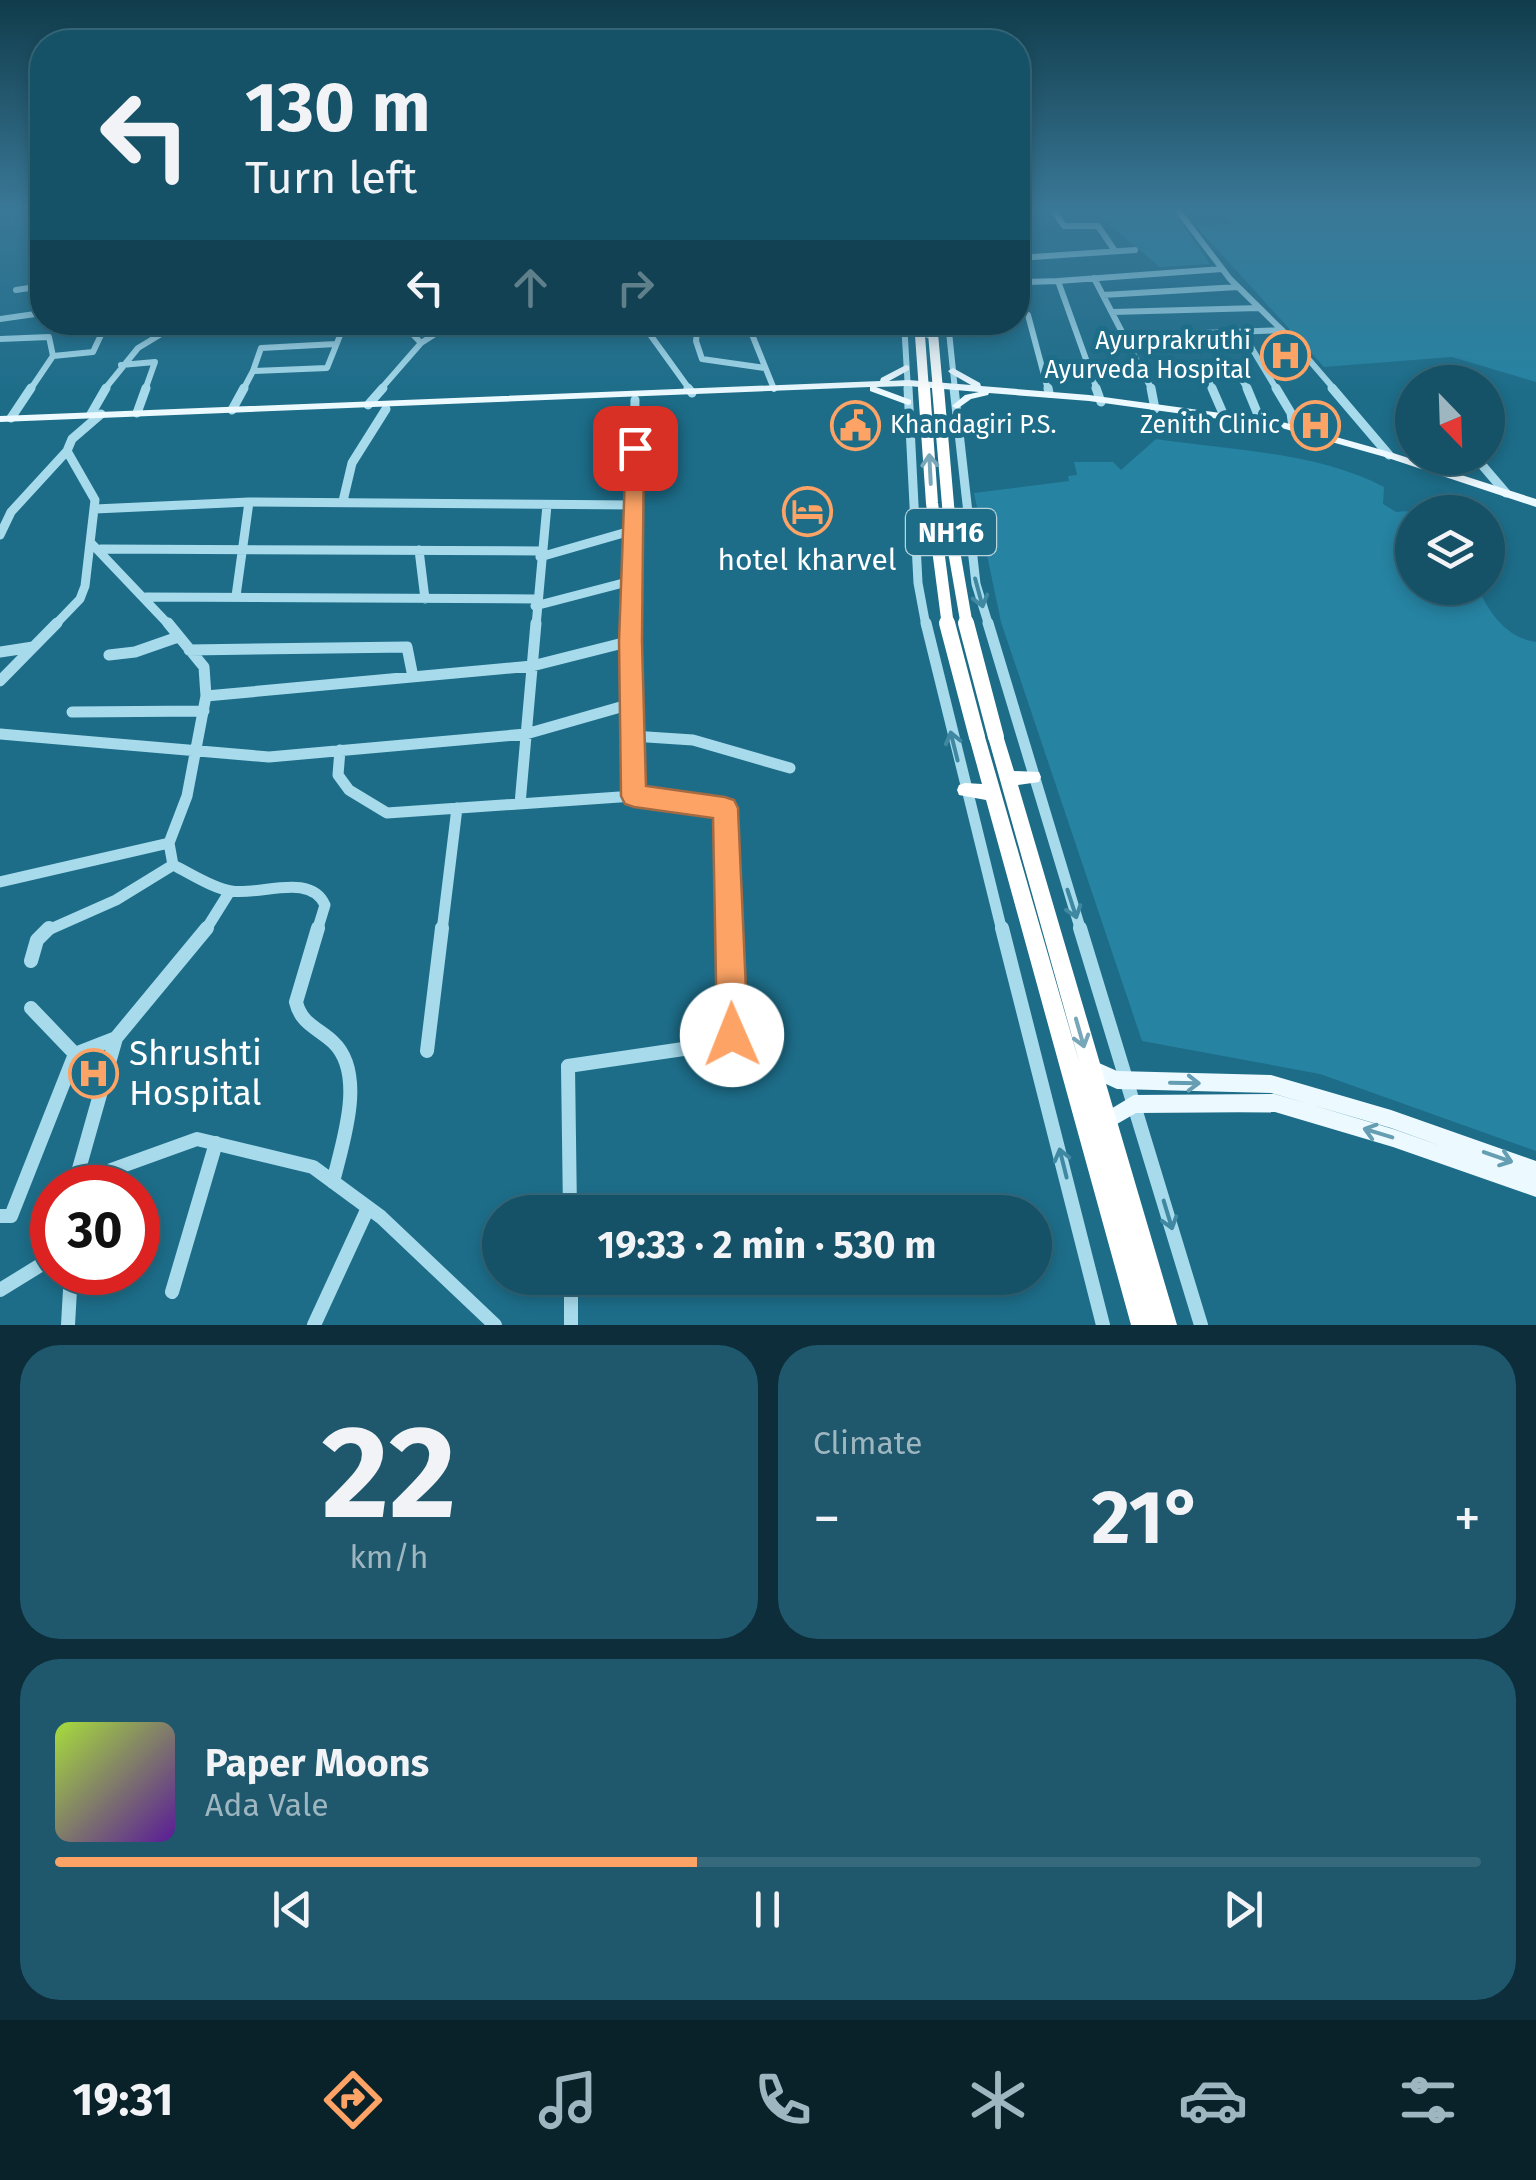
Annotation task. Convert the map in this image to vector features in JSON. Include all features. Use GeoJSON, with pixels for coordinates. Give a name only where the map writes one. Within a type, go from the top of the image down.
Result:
{"type":"FeatureCollection","features":[{"type":"Feature","properties":{"kind":"highway","name":"NH16"},"geometry":{"type":"LineString","coordinates":[[910,335],[950,644],[986,737],[1159,1322]]}},
{"type":"Feature","properties":{"kind":"highway","name":"NH16"},"geometry":{"type":"LineString","coordinates":[[933,335],[952,536],[986,737]]}},
{"type":"Feature","properties":{"kind":"highway"},"geometry":{"type":"LineString","coordinates":[[965,790],[1033,777]]}},
{"type":"Feature","properties":{"kind":"highway","name":"NH16"},"geometry":{"type":"LineString","coordinates":[[1000,785],[1090,1068],[1159,1322]]}},
{"type":"Feature","properties":{"kind":"main road"},"geometry":{"type":"LineString","coordinates":[[873,387],[906,368]]}},
{"type":"Feature","properties":{"kind":"main road"},"geometry":{"type":"LineString","coordinates":[[953,371],[986,391]]}},
{"type":"Feature","properties":{"kind":"main road"},"geometry":{"type":"LineString","coordinates":[[5,419],[368,405],[635,400],[873,387],[968,397],[986,391],[1293,428],[1536,504]]}},
{"type":"Feature","properties":{"kind":"main road"},"geometry":{"type":"LineString","coordinates":[[234,410],[386,409],[795,391]]}},
{"type":"Feature","properties":{"kind":"main road"},"geometry":{"type":"LineString","coordinates":[[956,395],[986,391],[1049,393],[1101,402]]}},
{"type":"Feature","properties":{"kind":"main road"},"geometry":{"type":"LineString","coordinates":[[1090,1068],[1128,1080],[1271,1084],[1391,1119],[1536,1170]]}},
{"type":"Feature","properties":{"kind":"main road"},"geometry":{"type":"LineString","coordinates":[[1105,1122],[1134,1104],[1274,1103],[1393,1138],[1536,1188]]}},
{"type":"Feature","properties":{"kind":"street"},"geometry":{"type":"LineString","coordinates":[[1030,282],[1210,270]]}},
{"type":"Feature","properties":{"kind":"street"},"geometry":{"type":"LineString","coordinates":[[1223,270],[1282,330],[1389,455]]}},
{"type":"Feature","properties":{"kind":"street"},"geometry":{"type":"LineString","coordinates":[[1094,278],[1152,390],[1155,409]]}},
{"type":"Feature","properties":{"kind":"street"},"geometry":{"type":"LineString","coordinates":[[1058,281],[1101,402]]}},
{"type":"Feature","properties":{"kind":"street"},"geometry":{"type":"LineString","coordinates":[[1103,295],[1238,287]]}},
{"type":"Feature","properties":{"kind":"street"},"geometry":{"type":"LineString","coordinates":[[16,290],[30,288]]}},
{"type":"Feature","properties":{"kind":"street"},"geometry":{"type":"LineString","coordinates":[[1112,312],[1259,308]]}},
{"type":"Feature","properties":{"kind":"street"},"geometry":{"type":"LineString","coordinates":[[0,319],[30,315]]}},
{"type":"Feature","properties":{"kind":"street"},"geometry":{"type":"LineString","coordinates":[[1030,322],[1049,393]]}},
{"type":"Feature","properties":{"kind":"street"},"geometry":{"type":"LineString","coordinates":[[1124,336],[1282,330]]}},
{"type":"Feature","properties":{"kind":"street"},"geometry":{"type":"LineString","coordinates":[[1242,332],[1291,413],[1293,428]]}},
{"type":"Feature","properties":{"kind":"street"},"geometry":{"type":"LineString","coordinates":[[52,356],[92,352],[100,335]]}},
{"type":"Feature","properties":{"kind":"street"},"geometry":{"type":"LineString","coordinates":[[0,535],[3,524],[96,414],[121,365],[153,335]]}},
{"type":"Feature","properties":{"kind":"street"},"geometry":{"type":"LineString","coordinates":[[253,371],[326,368],[340,335]]}},
{"type":"Feature","properties":{"kind":"street"},"geometry":{"type":"LineString","coordinates":[[413,335],[421,343]]}},
{"type":"Feature","properties":{"kind":"street"},"geometry":{"type":"LineString","coordinates":[[368,405],[421,343],[434,335]]}},
{"type":"Feature","properties":{"kind":"street"},"geometry":{"type":"LineString","coordinates":[[650,335],[692,394]]}},
{"type":"Feature","properties":{"kind":"street"},"geometry":{"type":"LineString","coordinates":[[697,335],[702,359],[765,368]]}},
{"type":"Feature","properties":{"kind":"street"},"geometry":{"type":"LineString","coordinates":[[752,335],[774,390]]}},
{"type":"Feature","properties":{"kind":"street"},"geometry":{"type":"LineString","coordinates":[[908,335],[906,368],[918,583],[932,656],[1103,1325]]}},
{"type":"Feature","properties":{"kind":"street"},"geometry":{"type":"LineString","coordinates":[[949,335],[962,492],[976,584],[1201,1325]]}},
{"type":"Feature","properties":{"kind":"street"},"geometry":{"type":"LineString","coordinates":[[0,339],[49,337],[52,356],[5,419]]}},
{"type":"Feature","properties":{"kind":"street"},"geometry":{"type":"LineString","coordinates":[[234,410],[261,348],[336,344]]}},
{"type":"Feature","properties":{"kind":"street"},"geometry":{"type":"LineString","coordinates":[[121,365],[155,362],[137,413]]}},
{"type":"Feature","properties":{"kind":"street"},"geometry":{"type":"LineString","coordinates":[[1203,368],[1224,418]]}},
{"type":"Feature","properties":{"kind":"street"},"geometry":{"type":"LineString","coordinates":[[1241,378],[1261,422]]}},
{"type":"Feature","properties":{"kind":"street"},"geometry":{"type":"LineString","coordinates":[[634,796],[630,641],[635,400]]}},
{"type":"Feature","properties":{"kind":"street"},"geometry":{"type":"LineString","coordinates":[[343,501],[352,458],[386,409]]}},
{"type":"Feature","properties":{"kind":"street"},"geometry":{"type":"LineString","coordinates":[[909,434],[918,426],[935,423],[960,435]]}},
{"type":"Feature","properties":{"kind":"street"},"geometry":{"type":"LineString","coordinates":[[0,681],[80,599],[96,547],[90,490],[67,451]]}},
{"type":"Feature","properties":{"kind":"street"},"geometry":{"type":"LineString","coordinates":[[1491,475],[1506,493]]}},
{"type":"Feature","properties":{"kind":"street"},"geometry":{"type":"LineString","coordinates":[[95,509],[343,501],[635,505]]}},
{"type":"Feature","properties":{"kind":"street"},"geometry":{"type":"LineString","coordinates":[[236,596],[249,502]]}},
{"type":"Feature","properties":{"kind":"street"},"geometry":{"type":"LineString","coordinates":[[520,804],[547,505]]}},
{"type":"Feature","properties":{"kind":"street"},"geometry":{"type":"LineString","coordinates":[[96,547],[541,554],[634,530]]}},
{"type":"Feature","properties":{"kind":"street"},"geometry":{"type":"LineString","coordinates":[[96,547],[146,597],[204,667],[206,696],[197,748],[187,796],[169,842],[173,865]]}},
{"type":"Feature","properties":{"kind":"street"},"geometry":{"type":"LineString","coordinates":[[419,550],[424,598]]}},
{"type":"Feature","properties":{"kind":"street"},"geometry":{"type":"LineString","coordinates":[[146,597],[424,598],[536,603],[632,581]]}},
{"type":"Feature","properties":{"kind":"street"},"geometry":{"type":"LineString","coordinates":[[109,655],[135,652],[178,637]]}},
{"type":"Feature","properties":{"kind":"street"},"geometry":{"type":"LineString","coordinates":[[206,696],[532,666],[630,641]]}},
{"type":"Feature","properties":{"kind":"street"},"geometry":{"type":"LineString","coordinates":[[0,652],[34,647]]}},
{"type":"Feature","properties":{"kind":"street"},"geometry":{"type":"LineString","coordinates":[[189,650],[406,647],[414,677]]}},
{"type":"Feature","properties":{"kind":"street"},"geometry":{"type":"LineString","coordinates":[[0,734],[85,744],[197,748],[269,756],[526,734],[631,704]]}},
{"type":"Feature","properties":{"kind":"street"},"geometry":{"type":"LineString","coordinates":[[72,712],[204,711]]}},
{"type":"Feature","properties":{"kind":"street"},"geometry":{"type":"LineString","coordinates":[[632,736],[693,740],[790,768]]}},
{"type":"Feature","properties":{"kind":"street"},"geometry":{"type":"LineString","coordinates":[[340,750],[338,775],[349,790],[376,810],[388,813],[634,796],[725,808],[732,1035],[724,1043],[568,1066],[570,1195]]}},
{"type":"Feature","properties":{"kind":"street"},"geometry":{"type":"LineString","coordinates":[[427,1051],[456,808]]}},
{"type":"Feature","properties":{"kind":"street"},"geometry":{"type":"LineString","coordinates":[[0,882],[169,842]]}},
{"type":"Feature","properties":{"kind":"street"},"geometry":{"type":"LineString","coordinates":[[173,865],[230,891],[308,888],[320,894],[325,904],[296,1002],[300,1016],[339,1047],[345,1061],[345,1130],[333,1182]]}},
{"type":"Feature","properties":{"kind":"street"},"geometry":{"type":"LineString","coordinates":[[31,961],[37,940],[51,926],[116,900],[173,865]]}},
{"type":"Feature","properties":{"kind":"street"},"geometry":{"type":"LineString","coordinates":[[80,1165],[116,1038],[155,985],[206,933],[230,891]]}},
{"type":"Feature","properties":{"kind":"street"},"geometry":{"type":"LineString","coordinates":[[31,1008],[75,1054]]}},
{"type":"Feature","properties":{"kind":"street"},"geometry":{"type":"LineString","coordinates":[[0,1216],[12,1216],[75,1054],[116,1038]]}},
{"type":"Feature","properties":{"kind":"street"},"geometry":{"type":"LineString","coordinates":[[129,1165],[198,1139],[312,1167],[368,1208],[495,1325]]}},
{"type":"Feature","properties":{"kind":"street"},"geometry":{"type":"LineString","coordinates":[[172,1292],[216,1143]]}},
{"type":"Feature","properties":{"kind":"street"},"geometry":{"type":"LineString","coordinates":[[314,1325],[368,1208]]}},
{"type":"Feature","properties":{"kind":"street"},"geometry":{"type":"LineString","coordinates":[[0,1290],[30,1272]]}},
{"type":"Feature","properties":{"kind":"street"},"geometry":{"type":"LineString","coordinates":[[68,1325],[70,1295]]}},
{"type":"Feature","properties":{"kind":"street"},"geometry":{"type":"LineString","coordinates":[[570,1295],[571,1325]]}},
{"type":"Feature","properties":{"kind":"shaded area"},"geometry":{"type":"Polygon","coordinates":[[[1236,270],[1536,270],[1536,382],[1505,373],[1505,365],[1479,365],[1452,357],[1324,367],[1236,270]]]}},
{"type":"Feature","properties":{"kind":"shaded area"},"geometry":{"type":"Polygon","coordinates":[[[1156,439],[1302,459],[1358,475],[1384,487],[1383,504],[1395,511],[1395,605],[1487,605],[1508,630],[1536,642],[1536,1151],[1320,1074],[1142,1041],[1001,622],[974,493],[1069,481],[1068,476],[1077,475],[1074,462],[1113,462],[1121,470],[1156,439]]]}},
{"type":"Feature","properties":{"kind":"place","name":"Ayurprakruthi Ayurveda Hospital"},"geometry":{"type":"Point","coordinates":[1286,355]}},
{"type":"Feature","properties":{"kind":"place","name":"Khandagiri P.S."},"geometry":{"type":"Point","coordinates":[855,425]}},
{"type":"Feature","properties":{"kind":"place","name":"Zenith Clinic"},"geometry":{"type":"Point","coordinates":[1315,425]}},
{"type":"Feature","properties":{"kind":"place","name":"hotel kharvel"},"geometry":{"type":"Point","coordinates":[807,511]}},
{"type":"Feature","properties":{"kind":"place","name":"Shrushti Hospital"},"geometry":{"type":"Point","coordinates":[94,1073]}},
{"type":"Feature","properties":{"kind":"route"},"geometry":{"type":"LineString","coordinates":[[635,448],[630,641],[634,796],[725,808],[732,1035]]}}]}
